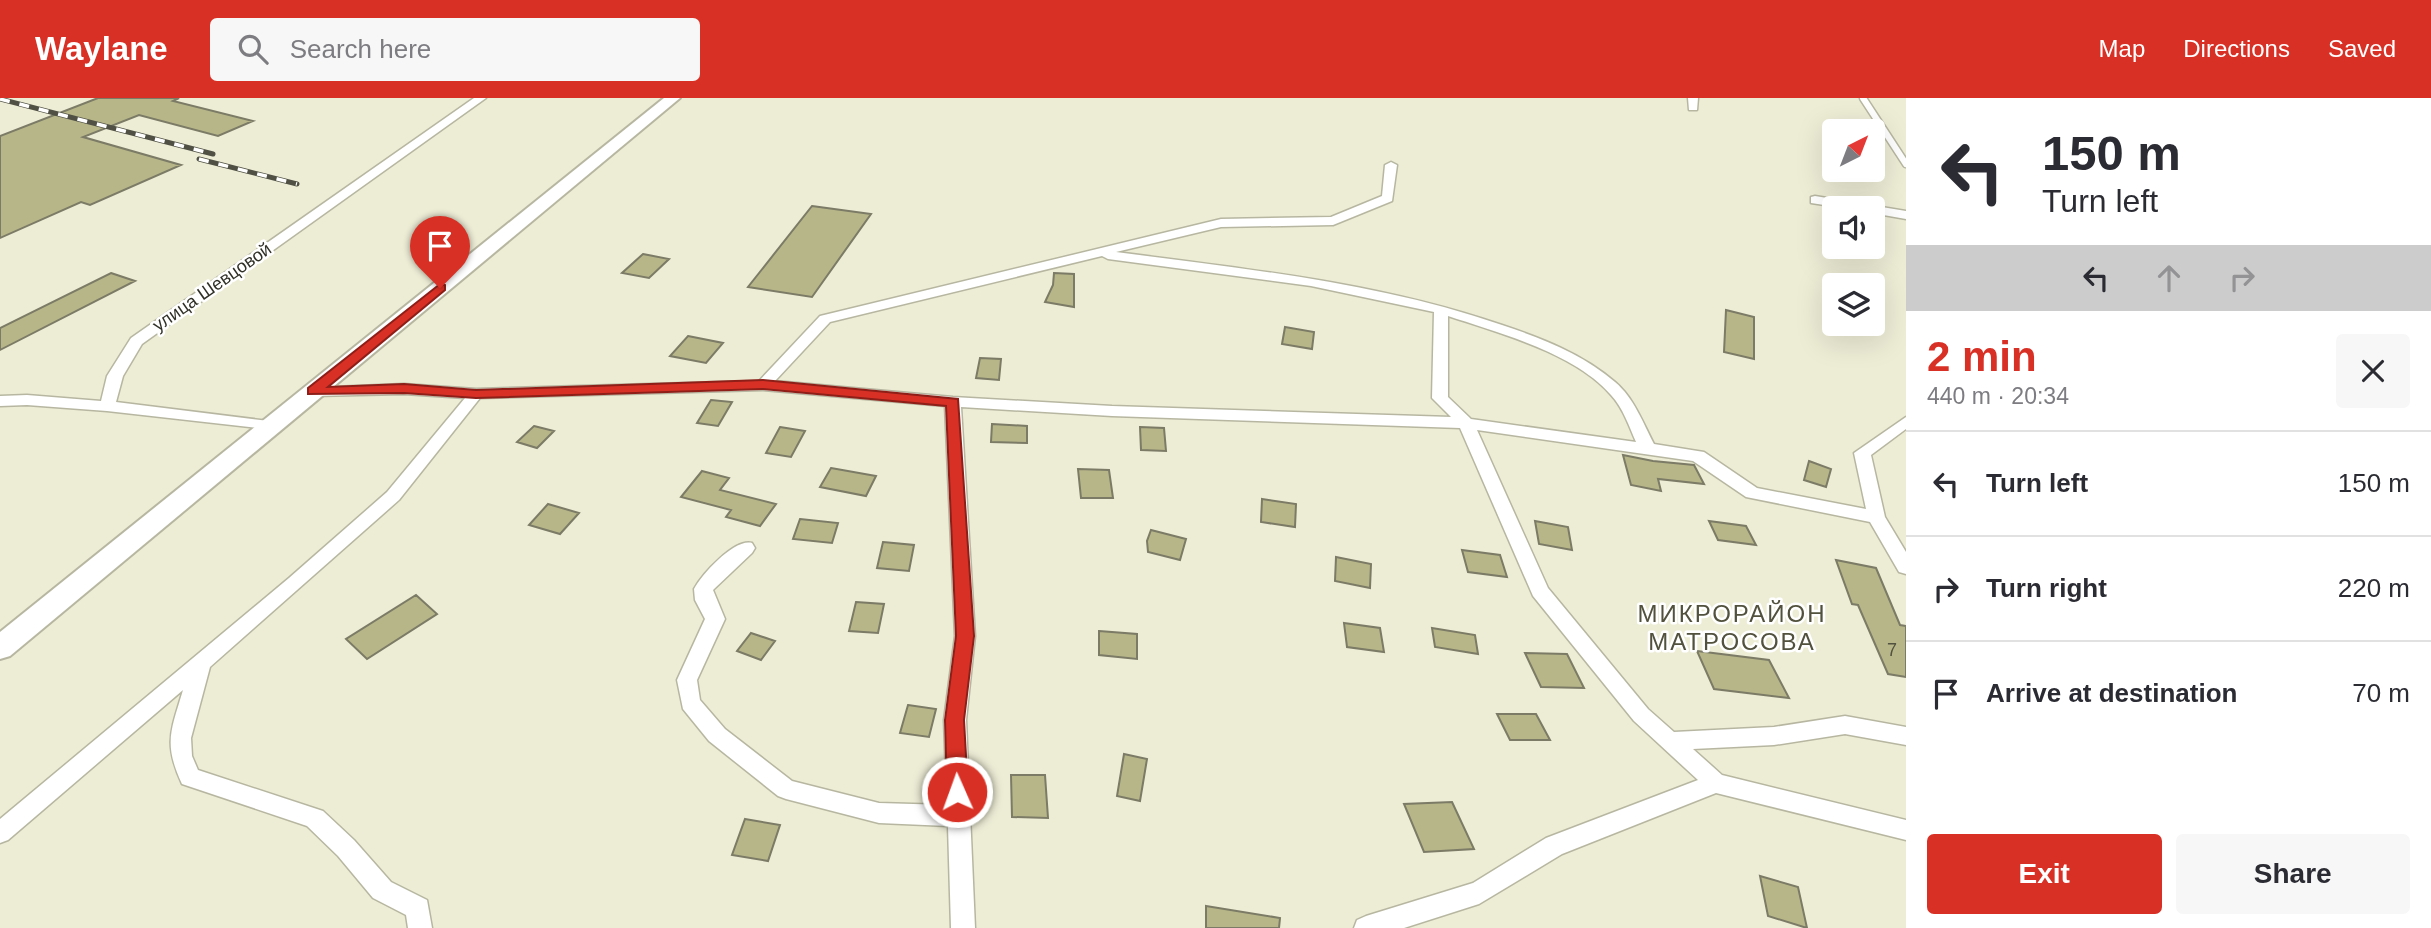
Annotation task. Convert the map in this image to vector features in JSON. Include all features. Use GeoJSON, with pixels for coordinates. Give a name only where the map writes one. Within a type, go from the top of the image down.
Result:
{"type":"FeatureCollection","features":[{"type":"Feature","properties":{"kind":"main road"},"geometry":{"type":"LineString","coordinates":[[0,648],[673,98]]}},
{"type":"Feature","properties":{"kind":"street","name":"улица Шевцовой"},"geometry":{"type":"LineString","coordinates":[[107,406],[115,376],[136,341],[481,98]]}},
{"type":"Feature","properties":{"kind":"street"},"geometry":{"type":"LineString","coordinates":[[763,385],[825,319],[1222,223],[1332,221],[1388,198],[1391,165]]}},
{"type":"Feature","properties":{"kind":"street"},"geometry":{"type":"LineString","coordinates":[[1815,200],[1822,201]]}},
{"type":"Feature","properties":{"kind":"street"},"geometry":{"type":"LineString","coordinates":[[1885,211],[1906,215]]}},
{"type":"Feature","properties":{"kind":"street"},"geometry":{"type":"LineString","coordinates":[[1097,254],[1311,282],[1441,309],[1513,333],[1564,356],[1610,385],[1629,410],[1648,449]]}},
{"type":"Feature","properties":{"kind":"street"},"geometry":{"type":"LineString","coordinates":[[1441,309],[1440,398],[1466,423],[1541,591],[1641,715],[1716,783],[1906,830]]}},
{"type":"Feature","properties":{"kind":"street"},"geometry":{"type":"LineString","coordinates":[[313,391],[404,389],[476,394],[763,385],[953,402],[1112,411],[1410,419],[1466,423],[1698,456],[1752,493],[1876,517]]}},
{"type":"Feature","properties":{"kind":"street"},"geometry":{"type":"LineString","coordinates":[[0,833],[393,496],[476,394]]}},
{"type":"Feature","properties":{"kind":"street"},"geometry":{"type":"LineString","coordinates":[[0,401],[27,400],[107,406],[269,426]]}},
{"type":"Feature","properties":{"kind":"street"},"geometry":{"type":"LineString","coordinates":[[953,402],[965,636],[955,720],[963,928]]}},
{"type":"Feature","properties":{"kind":"street"},"geometry":{"type":"LineString","coordinates":[[1906,422],[1862,453],[1876,517],[1906,567]]}},
{"type":"Feature","properties":{"kind":"street"},"geometry":{"type":"LineString","coordinates":[[746,548],[703,589],[705,600],[715,619],[687,680],[690,703],[717,735],[786,789],[878,813],[958,816]]}},
{"type":"Feature","properties":{"kind":"street"},"geometry":{"type":"LineString","coordinates":[[201,663],[180,738],[181,756],[190,777],[315,818],[346,848],[382,890],[418,908],[420,928]]}},
{"type":"Feature","properties":{"kind":"street"},"geometry":{"type":"LineString","coordinates":[[1669,741],[1774,736],[1845,725],[1906,736]]}},
{"type":"Feature","properties":{"kind":"street"},"geometry":{"type":"LineString","coordinates":[[1366,928],[1479,893],[1554,846],[1716,783]]}},
{"type":"Feature","properties":{"kind":"lane"},"geometry":{"type":"LineString","coordinates":[[1863,98],[1906,164]]}},
{"type":"Feature","properties":{"kind":"building"},"geometry":{"type":"Polygon","coordinates":[[[98,98],[179,98],[173,101],[253,121],[218,136],[139,115],[83,137],[181,165],[90,205],[81,202],[0,238],[0,136],[98,98]]]}},
{"type":"Feature","properties":{"kind":"building"},"geometry":{"type":"Polygon","coordinates":[[[812,206],[871,214],[812,297],[748,287],[812,206]]]}},
{"type":"Feature","properties":{"kind":"building"},"geometry":{"type":"Polygon","coordinates":[[[643,254],[669,259],[649,278],[622,273],[643,254]]]}},
{"type":"Feature","properties":{"kind":"building"},"geometry":{"type":"Polygon","coordinates":[[[111,273],[135,281],[0,350],[0,328],[111,273]]]}},
{"type":"Feature","properties":{"kind":"building"},"geometry":{"type":"Polygon","coordinates":[[[1054,273],[1074,274],[1074,307],[1045,302],[1053,285],[1054,273]]]}},
{"type":"Feature","properties":{"kind":"building"},"geometry":{"type":"Polygon","coordinates":[[[1726,310],[1754,317],[1754,359],[1724,352],[1726,310]]]}},
{"type":"Feature","properties":{"kind":"building"},"geometry":{"type":"Polygon","coordinates":[[[1285,327],[1314,332],[1312,349],[1282,344],[1285,327]]]}},
{"type":"Feature","properties":{"kind":"building"},"geometry":{"type":"Polygon","coordinates":[[[688,336],[723,343],[706,363],[670,356],[688,336]]]}},
{"type":"Feature","properties":{"kind":"building"},"geometry":{"type":"Polygon","coordinates":[[[980,358],[1001,359],[999,380],[976,378],[980,358]]]}},
{"type":"Feature","properties":{"kind":"building"},"geometry":{"type":"Polygon","coordinates":[[[711,400],[732,402],[718,426],[697,423],[711,400]]]}},
{"type":"Feature","properties":{"kind":"building"},"geometry":{"type":"Polygon","coordinates":[[[992,424],[1027,426],[1027,443],[991,442],[992,424]]]}},
{"type":"Feature","properties":{"kind":"building"},"geometry":{"type":"Polygon","coordinates":[[[534,426],[554,431],[537,448],[517,442],[534,426]]]}},
{"type":"Feature","properties":{"kind":"building"},"geometry":{"type":"Polygon","coordinates":[[[780,427],[805,431],[791,457],[766,453],[780,427]]]}},
{"type":"Feature","properties":{"kind":"building"},"geometry":{"type":"Polygon","coordinates":[[[1140,427],[1164,428],[1166,451],[1141,450],[1140,427]]]}},
{"type":"Feature","properties":{"kind":"building"},"geometry":{"type":"Polygon","coordinates":[[[1623,455],[1694,465],[1704,484],[1658,479],[1661,491],[1631,485],[1623,455]]]}},
{"type":"Feature","properties":{"kind":"building"},"geometry":{"type":"Polygon","coordinates":[[[1809,461],[1831,469],[1826,487],[1804,480],[1809,461]]]}},
{"type":"Feature","properties":{"kind":"building"},"geometry":{"type":"Polygon","coordinates":[[[831,468],[876,476],[866,496],[820,487],[831,468]]]}},
{"type":"Feature","properties":{"kind":"building"},"geometry":{"type":"Polygon","coordinates":[[[1078,469],[1109,470],[1113,498],[1081,498],[1078,469]]]}},
{"type":"Feature","properties":{"kind":"building"},"geometry":{"type":"Polygon","coordinates":[[[702,471],[729,478],[720,490],[776,504],[760,526],[726,517],[731,510],[681,497],[702,471]]]}},
{"type":"Feature","properties":{"kind":"building"},"geometry":{"type":"Polygon","coordinates":[[[1262,499],[1296,504],[1295,527],[1261,522],[1262,499]]]}},
{"type":"Feature","properties":{"kind":"building"},"geometry":{"type":"Polygon","coordinates":[[[548,504],[579,513],[560,534],[529,525],[548,504]]]}},
{"type":"Feature","properties":{"kind":"building"},"geometry":{"type":"Polygon","coordinates":[[[800,519],[838,523],[832,543],[793,539],[800,519]]]}},
{"type":"Feature","properties":{"kind":"building"},"geometry":{"type":"Polygon","coordinates":[[[1535,521],[1568,527],[1572,550],[1539,544],[1535,521]]]}},
{"type":"Feature","properties":{"kind":"building"},"geometry":{"type":"Polygon","coordinates":[[[1709,521],[1746,526],[1756,545],[1718,540],[1709,521]]]}},
{"type":"Feature","properties":{"kind":"building"},"geometry":{"type":"Polygon","coordinates":[[[1151,530],[1186,539],[1180,560],[1148,552],[1147,541],[1151,530]]]}},
{"type":"Feature","properties":{"kind":"building"},"geometry":{"type":"Polygon","coordinates":[[[883,542],[914,545],[909,571],[877,568],[883,542]]]}},
{"type":"Feature","properties":{"kind":"building"},"geometry":{"type":"Polygon","coordinates":[[[1462,550],[1500,555],[1507,577],[1468,572],[1462,550]]]}},
{"type":"Feature","properties":{"kind":"building"},"geometry":{"type":"Polygon","coordinates":[[[1336,557],[1371,564],[1370,588],[1335,581],[1336,557]]]}},
{"type":"Feature","properties":{"kind":"building"},"geometry":{"type":"Polygon","coordinates":[[[1836,560],[1876,568],[1900,625],[1906,626],[1906,677],[1888,674],[1858,605],[1852,604],[1836,560]]]}},
{"type":"Feature","properties":{"kind":"building"},"geometry":{"type":"Polygon","coordinates":[[[416,595],[437,614],[367,659],[346,639],[416,595]]]}},
{"type":"Feature","properties":{"kind":"building"},"geometry":{"type":"Polygon","coordinates":[[[856,602],[884,604],[878,633],[849,631],[856,602]]]}},
{"type":"Feature","properties":{"kind":"building"},"geometry":{"type":"Polygon","coordinates":[[[1344,623],[1380,628],[1384,652],[1347,647],[1344,623]]]}},
{"type":"Feature","properties":{"kind":"building"},"geometry":{"type":"Polygon","coordinates":[[[1432,628],[1475,635],[1478,654],[1435,647],[1432,628]]]}},
{"type":"Feature","properties":{"kind":"building"},"geometry":{"type":"Polygon","coordinates":[[[1099,631],[1137,634],[1137,659],[1099,655],[1099,631]]]}},
{"type":"Feature","properties":{"kind":"building"},"geometry":{"type":"Polygon","coordinates":[[[751,633],[775,641],[761,660],[737,651],[751,633]]]}},
{"type":"Feature","properties":{"kind":"building"},"geometry":{"type":"Polygon","coordinates":[[[1697,651],[1769,660],[1789,698],[1714,689],[1697,651]]]}},
{"type":"Feature","properties":{"kind":"building"},"geometry":{"type":"Polygon","coordinates":[[[1525,653],[1567,654],[1584,688],[1541,687],[1525,653]]]}},
{"type":"Feature","properties":{"kind":"building"},"geometry":{"type":"Polygon","coordinates":[[[908,705],[936,709],[929,737],[900,733],[908,705]]]}},
{"type":"Feature","properties":{"kind":"building"},"geometry":{"type":"Polygon","coordinates":[[[1497,714],[1536,714],[1550,740],[1510,740],[1497,714]]]}},
{"type":"Feature","properties":{"kind":"building"},"geometry":{"type":"Polygon","coordinates":[[[1124,754],[1147,759],[1140,801],[1117,796],[1124,754]]]}},
{"type":"Feature","properties":{"kind":"building"},"geometry":{"type":"Polygon","coordinates":[[[1011,775],[1045,775],[1048,818],[1012,817],[1011,775]]]}},
{"type":"Feature","properties":{"kind":"building"},"geometry":{"type":"Polygon","coordinates":[[[1452,802],[1474,849],[1424,852],[1404,804],[1452,802]]]}},
{"type":"Feature","properties":{"kind":"building"},"geometry":{"type":"Polygon","coordinates":[[[745,819],[780,825],[768,861],[732,855],[745,819]]]}},
{"type":"Feature","properties":{"kind":"building"},"geometry":{"type":"Polygon","coordinates":[[[1760,876],[1798,887],[1807,928],[1768,916],[1760,876]]]}},
{"type":"Feature","properties":{"kind":"building"},"geometry":{"type":"Polygon","coordinates":[[[1206,906],[1280,918],[1279,928],[1206,928],[1206,906]]]}},
{"type":"Feature","properties":{"kind":"railway"},"geometry":{"type":"LineString","coordinates":[[0,99],[213,154]]}},
{"type":"Feature","properties":{"kind":"railway"},"geometry":{"type":"LineString","coordinates":[[199,159],[297,184]]}},
{"type":"Feature","properties":{"kind":"district","name":"МИКРОРАЙОН МАТРОСОВА"},"geometry":{"type":"Point","coordinates":[1732,627]}},
{"type":"Feature","properties":{"kind":"route"},"geometry":{"type":"LineString","coordinates":[[440,288],[313,391],[404,389],[476,394],[763,385],[953,402],[965,636],[955,720],[957,792]]}}]}
